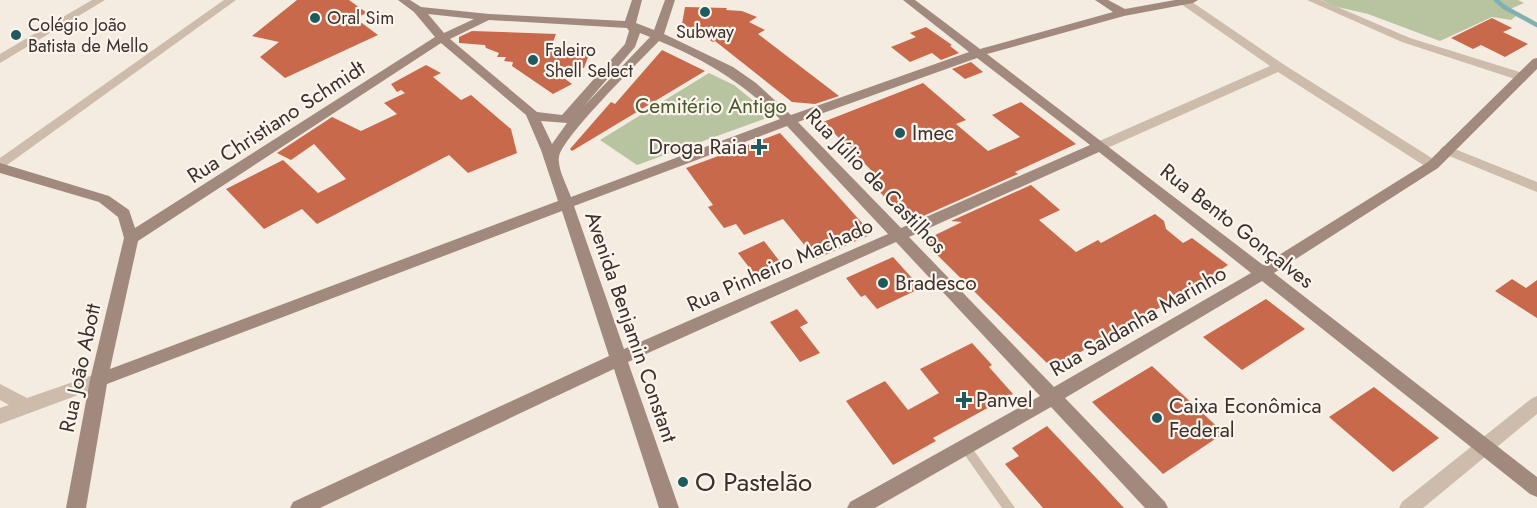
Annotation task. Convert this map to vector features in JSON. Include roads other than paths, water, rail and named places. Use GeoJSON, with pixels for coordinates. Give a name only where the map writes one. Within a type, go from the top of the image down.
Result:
{"type":"FeatureCollection","features":[{"type":"Feature","properties":{"kind":"main road","name":"Avenida Benjamin Constant"},"geometry":{"type":"LineString","coordinates":[[403,0],[418,10],[442,38],[533,116],[550,155],[669,508]]}},
{"type":"Feature","properties":{"kind":"main road"},"geometry":{"type":"LineString","coordinates":[[550,155],[570,124],[632,45],[635,31],[630,25],[637,0]]}},
{"type":"Feature","properties":{"kind":"main road"},"geometry":{"type":"LineString","coordinates":[[570,124],[658,36],[670,0]]}},
{"type":"Feature","properties":{"kind":"main road","name":"Rua Bento Gonçalves"},"geometry":{"type":"LineString","coordinates":[[908,0],[1100,146],[1537,488]]}},
{"type":"Feature","properties":{"kind":"main road"},"geometry":{"type":"LineString","coordinates":[[1100,0],[1122,13]]}},
{"type":"Feature","properties":{"kind":"main road"},"geometry":{"type":"LineString","coordinates":[[99,380],[789,120],[979,53],[1122,13],[1189,1]]}},
{"type":"Feature","properties":{"kind":"main road","name":"Rua Júlio de Castilhos"},"geometry":{"type":"LineString","coordinates":[[418,10],[489,17],[630,25],[729,70],[752,86],[789,120],[1054,396],[1158,508]]}},
{"type":"Feature","properties":{"kind":"main road","name":"Rua Júlio de Castilhos"},"geometry":{"type":"LineString","coordinates":[[442,38],[489,17]]}},
{"type":"Feature","properties":{"kind":"main road","name":"Rua Christiano Schmidt"},"geometry":{"type":"LineString","coordinates":[[131,238],[442,38]]}},
{"type":"Feature","properties":{"kind":"main road","name":"Rua Saldanha Marinho"},"geometry":{"type":"LineString","coordinates":[[858,508],[966,448],[1261,274],[1433,165],[1537,62]]}},
{"type":"Feature","properties":{"kind":"main road"},"geometry":{"type":"LineString","coordinates":[[533,116],[570,124]]}},
{"type":"Feature","properties":{"kind":"main road","name":"Rua Pinheiro Machado"},"geometry":{"type":"LineString","coordinates":[[300,508],[618,359],[1100,146]]}},
{"type":"Feature","properties":{"kind":"main road"},"geometry":{"type":"LineString","coordinates":[[0,167],[104,199],[124,214],[131,238]]}},
{"type":"Feature","properties":{"kind":"main road","name":"Rua João Abott"},"geometry":{"type":"LineString","coordinates":[[76,508],[99,380],[131,238]]}},
{"type":"Feature","properties":{"kind":"street"},"geometry":{"type":"LineString","coordinates":[[0,59],[100,0]]}},
{"type":"Feature","properties":{"kind":"street"},"geometry":{"type":"LineString","coordinates":[[0,167],[231,0]]}},
{"type":"Feature","properties":{"kind":"street"},"geometry":{"type":"LineString","coordinates":[[1312,0],[1406,40],[1522,77]]}},
{"type":"Feature","properties":{"kind":"street"},"geometry":{"type":"LineString","coordinates":[[1189,1],[1279,67],[1433,165]]}},
{"type":"Feature","properties":{"kind":"street","name":"Rua Pinheiro Machado"},"geometry":{"type":"LineString","coordinates":[[1100,146],[1279,67]]}},
{"type":"Feature","properties":{"kind":"street"},"geometry":{"type":"LineString","coordinates":[[1447,150],[1537,187]]}},
{"type":"Feature","properties":{"kind":"street"},"geometry":{"type":"LineString","coordinates":[[0,416],[99,380]]}},
{"type":"Feature","properties":{"kind":"street"},"geometry":{"type":"LineString","coordinates":[[0,391],[25,406]]}},
{"type":"Feature","properties":{"kind":"street"},"geometry":{"type":"LineString","coordinates":[[1408,508],[1537,404]]}},
{"type":"Feature","properties":{"kind":"lane"},"geometry":{"type":"LineString","coordinates":[[966,448],[1010,508]]}},
{"type":"Feature","properties":{"kind":"waterway"},"geometry":{"type":"LineString","coordinates":[[1496,0],[1504,7],[1537,25]]}},
{"type":"Feature","properties":{"kind":"place","name":"Subway"},"geometry":{"type":"Point","coordinates":[705,12]}},
{"type":"Feature","properties":{"kind":"place","name":"Oral Sim"},"geometry":{"type":"Point","coordinates":[315,18]}},
{"type":"Feature","properties":{"kind":"place","name":"Colégio João Batista de Mello"},"geometry":{"type":"Point","coordinates":[16,35]}},
{"type":"Feature","properties":{"kind":"place","name":"Faleiro Shell Select"},"geometry":{"type":"Point","coordinates":[533,60]}},
{"type":"Feature","properties":{"kind":"place","name":"Imec"},"geometry":{"type":"Point","coordinates":[900,133]}},
{"type":"Feature","properties":{"kind":"place","name":"Droga Raia"},"geometry":{"type":"Point","coordinates":[759,147]}},
{"type":"Feature","properties":{"kind":"place","name":"Bradesco"},"geometry":{"type":"Point","coordinates":[883,283]}},
{"type":"Feature","properties":{"kind":"place","name":"Panvel"},"geometry":{"type":"Point","coordinates":[964,400]}},
{"type":"Feature","properties":{"kind":"place","name":"Caixa Econômica Federal"},"geometry":{"type":"Point","coordinates":[1157,418]}},
{"type":"Feature","properties":{"kind":"place","name":"O Pastelão"},"geometry":{"type":"Point","coordinates":[683,482]}},
{"type":"Feature","properties":{"kind":"park label","name":"Cemitério Antigo"},"geometry":{"type":"Point","coordinates":[711,106]}}]}
